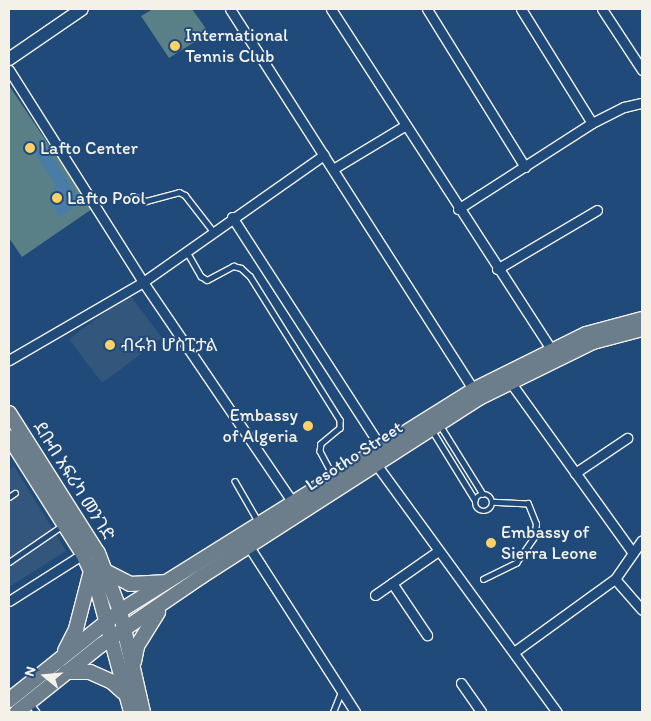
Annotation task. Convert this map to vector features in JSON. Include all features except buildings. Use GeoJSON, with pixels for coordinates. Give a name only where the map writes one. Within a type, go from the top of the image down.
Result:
{"type":"FeatureCollection","features":[{"type":"Feature","properties":{"kind":"main road","name":"Lesotho Street"},"geometry":{"type":"LineString","coordinates":[[17,712],[33,707],[66,672],[106,642],[166,602],[246,541],[476,394],[507,376],[554,354],[586,334],[642,319]]}},
{"type":"Feature","properties":{"kind":"main road","name":"Lesotho Street"},"geometry":{"type":"LineString","coordinates":[[554,354],[642,329]]}},
{"type":"Feature","properties":{"kind":"main road","name":"ደቡብ አፍሪካ መንገድ"},"geometry":{"type":"LineString","coordinates":[[9,413],[19,452],[85,531],[105,571],[120,611],[143,712]]}},
{"type":"Feature","properties":{"kind":"main road","name":"ደቡብ አፍሪካ መንገድ"},"geometry":{"type":"LineString","coordinates":[[9,437],[83,554],[91,572],[105,622],[106,642],[131,712]]}},
{"type":"Feature","properties":{"kind":"main road","name":"Lesotho Street"},"geometry":{"type":"LineString","coordinates":[[9,700],[120,611],[246,541]]}},
{"type":"Feature","properties":{"kind":"main road"},"geometry":{"type":"LineString","coordinates":[[105,571],[130,584],[146,585],[172,581]]}},
{"type":"Feature","properties":{"kind":"main road"},"geometry":{"type":"LineString","coordinates":[[64,654],[76,629],[91,572]]}},
{"type":"Feature","properties":{"kind":"main road"},"geometry":{"type":"LineString","coordinates":[[133,670],[137,646],[166,602]]}},
{"type":"Feature","properties":{"kind":"main road"},"geometry":{"type":"LineString","coordinates":[[66,672],[90,672],[112,682],[123,692]]}},
{"type":"Feature","properties":{"kind":"street"},"geometry":{"type":"LineString","coordinates":[[9,59],[82,9]]}},
{"type":"Feature","properties":{"kind":"street"},"geometry":{"type":"LineString","coordinates":[[230,9],[476,394]]}},
{"type":"Feature","properties":{"kind":"street"},"geometry":{"type":"LineString","coordinates":[[331,9],[497,269],[554,354]]}},
{"type":"Feature","properties":{"kind":"street"},"geometry":{"type":"LineString","coordinates":[[427,9],[525,167]]}},
{"type":"Feature","properties":{"kind":"street"},"geometry":{"type":"LineString","coordinates":[[521,9],[592,123]]}},
{"type":"Feature","properties":{"kind":"street"},"geometry":{"type":"LineString","coordinates":[[602,9],[642,70]]}},
{"type":"Feature","properties":{"kind":"street"},"geometry":{"type":"LineString","coordinates":[[9,70],[143,282],[297,509]]}},
{"type":"Feature","properties":{"kind":"street"},"geometry":{"type":"LineString","coordinates":[[458,208],[592,123],[624,107],[642,103]]}},
{"type":"Feature","properties":{"kind":"street"},"geometry":{"type":"LineString","coordinates":[[333,169],[406,125]]}},
{"type":"Feature","properties":{"kind":"street"},"geometry":{"type":"LineString","coordinates":[[9,360],[143,282],[232,217],[324,155]]}},
{"type":"Feature","properties":{"kind":"street"},"geometry":{"type":"LineString","coordinates":[[497,269],[597,210]]}},
{"type":"Feature","properties":{"kind":"street"},"geometry":{"type":"LineString","coordinates":[[232,217],[438,551],[514,652],[553,711]]}},
{"type":"Feature","properties":{"kind":"street"},"geometry":{"type":"LineString","coordinates":[[507,376],[633,553]]}},
{"type":"Feature","properties":{"kind":"street"},"geometry":{"type":"LineString","coordinates":[[575,473],[627,438]]}},
{"type":"Feature","properties":{"kind":"street"},"geometry":{"type":"LineString","coordinates":[[514,652],[615,579],[642,540]]}},
{"type":"Feature","properties":{"kind":"street"},"geometry":{"type":"LineString","coordinates":[[246,541],[355,712]]}},
{"type":"Feature","properties":{"kind":"street"},"geometry":{"type":"LineString","coordinates":[[375,595],[438,551]]}},
{"type":"Feature","properties":{"kind":"street"},"geometry":{"type":"LineString","coordinates":[[9,600],[83,554]]}},
{"type":"Feature","properties":{"kind":"street"},"geometry":{"type":"LineString","coordinates":[[615,579],[642,610]]}},
{"type":"Feature","properties":{"kind":"street"},"geometry":{"type":"LineString","coordinates":[[392,583],[427,635]]}},
{"type":"Feature","properties":{"kind":"street"},"geometry":{"type":"LineString","coordinates":[[461,683],[481,712]]}},
{"type":"Feature","properties":{"kind":"lane"},"geometry":{"type":"LineString","coordinates":[[134,196],[146,201],[179,192],[185,195],[213,231]]}},
{"type":"Feature","properties":{"kind":"lane"},"geometry":{"type":"LineString","coordinates":[[186,251],[201,276],[207,280],[233,266],[241,268],[250,276],[340,420],[340,428],[321,444],[320,451],[337,483]]}},
{"type":"Feature","properties":{"kind":"lane"},"geometry":{"type":"LineString","coordinates":[[432,422],[483,494],[489,495],[494,502]]}},
{"type":"Feature","properties":{"kind":"lane"},"geometry":{"type":"LineString","coordinates":[[432,422],[475,500],[476,509],[484,513],[490,510],[494,502]]}},
{"type":"Feature","properties":{"kind":"lane"},"geometry":{"type":"LineString","coordinates":[[234,481],[263,530]]}},
{"type":"Feature","properties":{"kind":"lane"},"geometry":{"type":"LineString","coordinates":[[9,497],[15,493]]}},
{"type":"Feature","properties":{"kind":"lane"},"geometry":{"type":"LineString","coordinates":[[475,500],[483,494]]}},
{"type":"Feature","properties":{"kind":"lane"},"geometry":{"type":"LineString","coordinates":[[483,580],[521,558],[534,537],[536,524],[528,504],[494,502]]}},
{"type":"Feature","properties":{"kind":"lane"},"geometry":{"type":"LineString","coordinates":[[9,562],[64,524]]}},
{"type":"Feature","properties":{"kind":"lane"},"geometry":{"type":"LineString","coordinates":[[332,712],[341,692]]}},
{"type":"Feature","properties":{"kind":"shaded area"},"geometry":{"type":"Polygon","coordinates":[[[45,145],[81,202],[59,218],[52,203],[55,184],[33,151],[45,145]]]}},
{"type":"Feature","properties":{"kind":"shaded area"},"geometry":{"type":"Polygon","coordinates":[[[129,294],[162,338],[102,383],[69,339],[129,294]]]}},
{"type":"Feature","properties":{"kind":"shaded area"},"geometry":{"type":"Polygon","coordinates":[[[14,466],[66,551],[9,587],[9,470],[14,466]]]}},
{"type":"Feature","properties":{"kind":"green space","name":"International Tennis Club"},"geometry":{"type":"Polygon","coordinates":[[[153,9],[192,9],[209,33],[169,58],[141,16],[153,9]]]}},
{"type":"Feature","properties":{"kind":"green space","name":"Lafto Center"},"geometry":{"type":"Polygon","coordinates":[[[10,87],[92,209],[22,257],[9,238],[10,87]]]}},
{"type":"Feature","properties":{"kind":"place","name":"International Tennis Club"},"geometry":{"type":"Point","coordinates":[175,46]}},
{"type":"Feature","properties":{"kind":"place","name":"Lafto Center"},"geometry":{"type":"Point","coordinates":[30,148]}},
{"type":"Feature","properties":{"kind":"place","name":"Lafto Pool"},"geometry":{"type":"Point","coordinates":[57,198]}},
{"type":"Feature","properties":{"kind":"place","name":"ብሩክ ሆስፒታል"},"geometry":{"type":"Point","coordinates":[110,345]}},
{"type":"Feature","properties":{"kind":"place","name":"Embassy of Algeria"},"geometry":{"type":"Point","coordinates":[308,426]}},
{"type":"Feature","properties":{"kind":"place","name":"Embassy of Sierra Leone"},"geometry":{"type":"Point","coordinates":[491,543]}}]}
